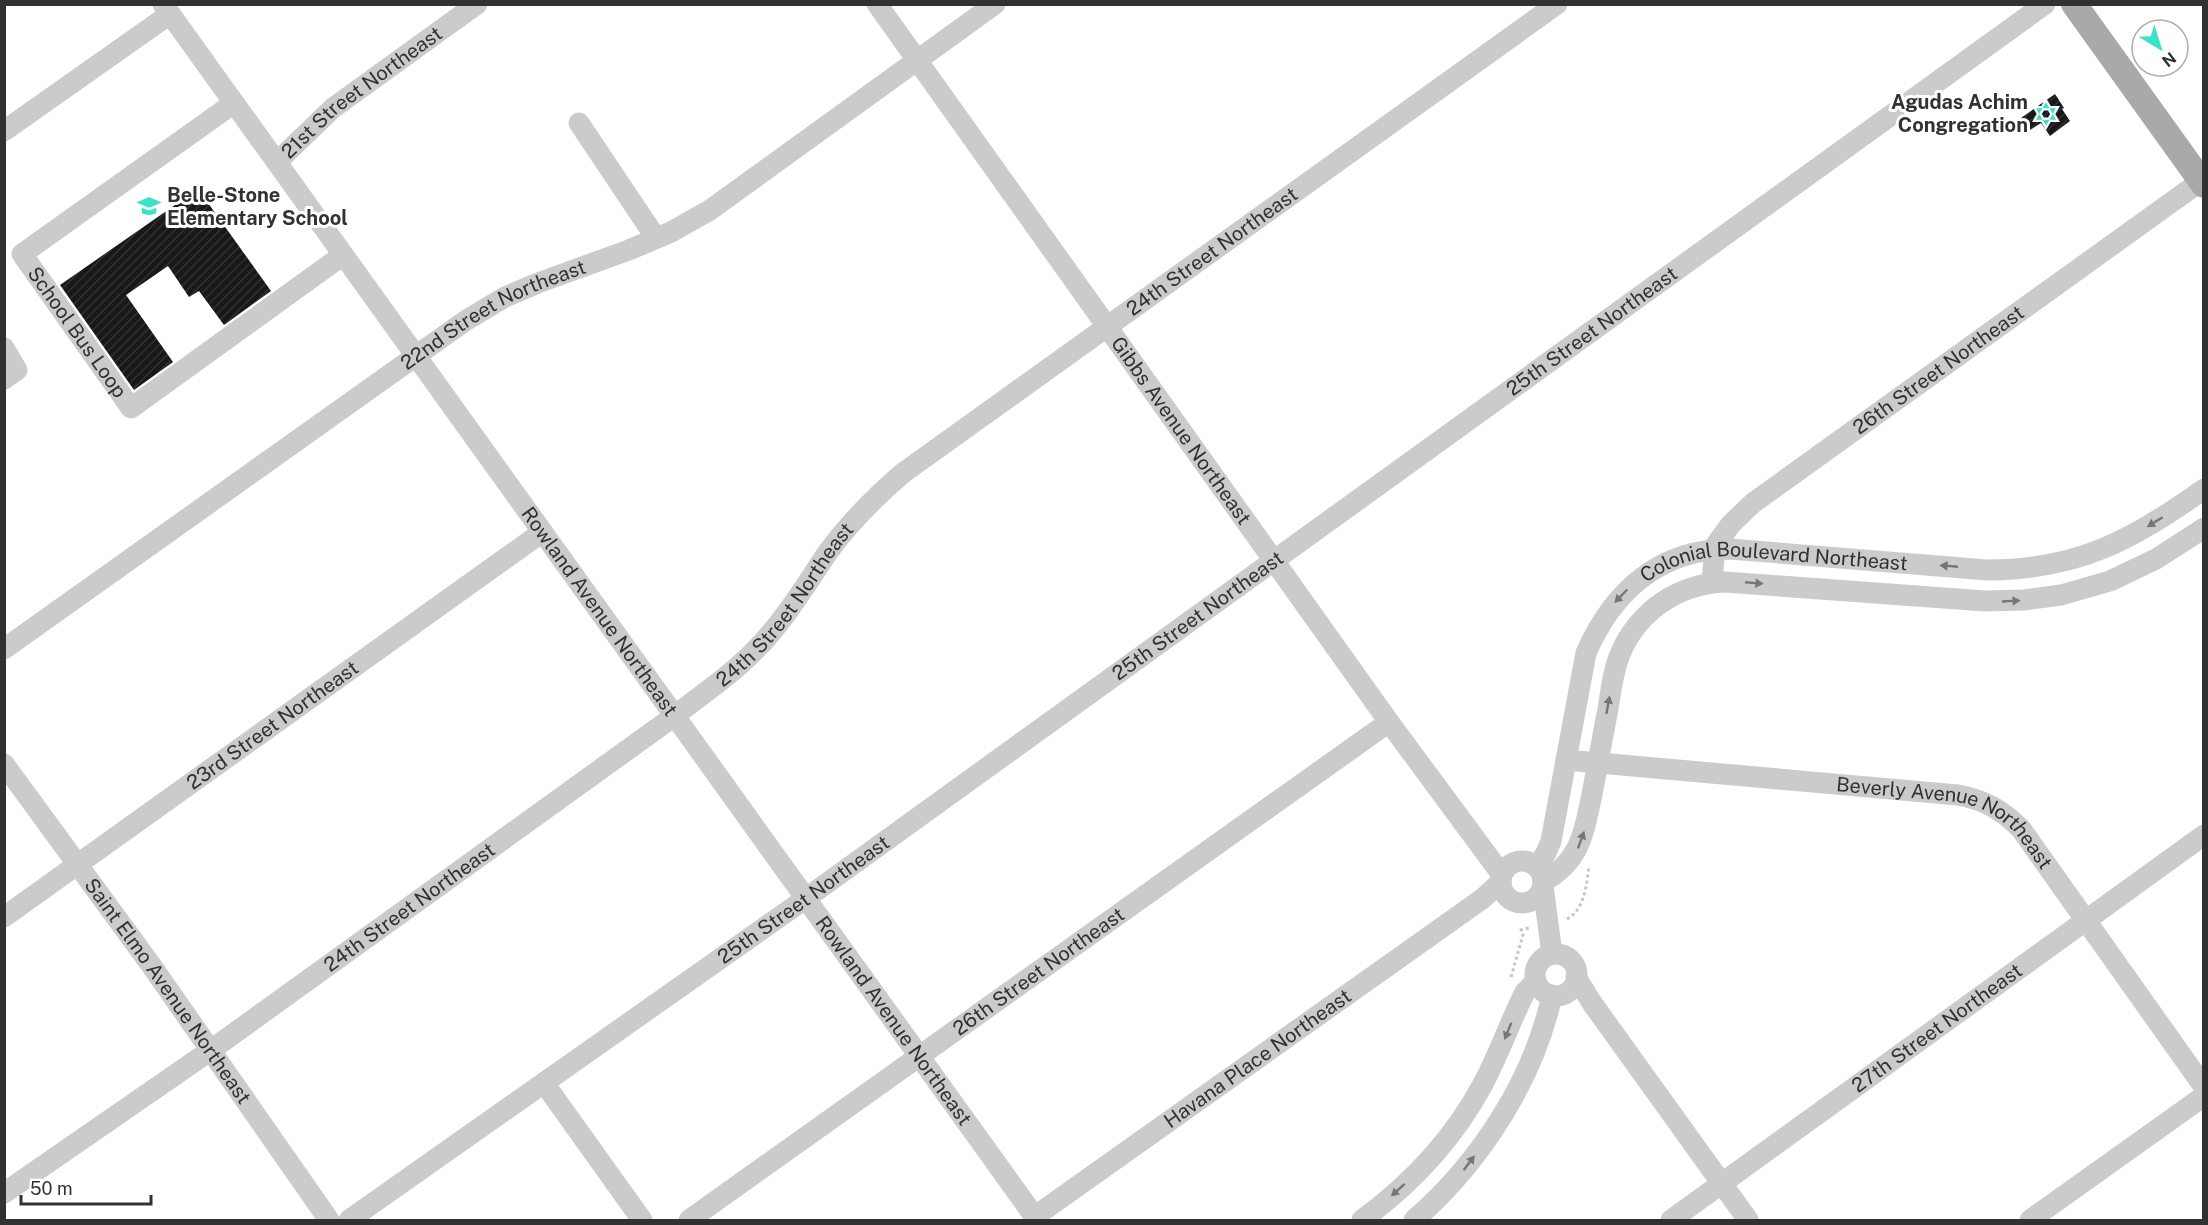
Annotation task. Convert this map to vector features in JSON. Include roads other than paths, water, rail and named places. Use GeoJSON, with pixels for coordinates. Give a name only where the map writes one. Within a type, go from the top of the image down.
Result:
{"type":"FeatureCollection","features":[{"type":"Feature","properties":{"kind":"main road"},"geometry":{"type":"LineString","coordinates":[[2074,4],[2203,181]]}},
{"type":"Feature","properties":{"kind":"street","name":"21st Street Northeast"},"geometry":{"type":"LineString","coordinates":[[277,162],[333,108],[477,4]]}},
{"type":"Feature","properties":{"kind":"street","name":"Gibbs Avenue Northeast"},"geometry":{"type":"LineString","coordinates":[[877,4],[1273,561],[1505,879]]}},
{"type":"Feature","properties":{"kind":"street","name":"22nd Street Northeast"},"geometry":{"type":"LineString","coordinates":[[4,649],[465,321],[505,297],[656,238],[710,210],[995,4]]}},
{"type":"Feature","properties":{"kind":"street","name":"24th Street Northeast"},"geometry":{"type":"LineString","coordinates":[[4,1194],[210,1050],[673,717],[733,671],[770,635],[854,519],[903,473],[1557,4]]}},
{"type":"Feature","properties":{"kind":"street","name":"25th Street Northeast"},"geometry":{"type":"LineString","coordinates":[[349,1221],[805,899],[2045,4]]}},
{"type":"Feature","properties":{"kind":"street","name":"Rowland Avenue Northeast"},"geometry":{"type":"LineString","coordinates":[[166,9],[1035,1219]]}},
{"type":"Feature","properties":{"kind":"street"},"geometry":{"type":"LineString","coordinates":[[4,131],[166,9]]}},
{"type":"Feature","properties":{"kind":"street","name":"School Bus Loop"},"geometry":{"type":"LineString","coordinates":[[234,103],[22,254],[131,408],[343,255]]}},
{"type":"Feature","properties":{"kind":"street"},"geometry":{"type":"LineString","coordinates":[[579,123],[656,238]]}},
{"type":"Feature","properties":{"kind":"street","name":"26th Street Northeast"},"geometry":{"type":"LineString","coordinates":[[1714,549],[1726,530],[1753,503],[2203,181]]}},
{"type":"Feature","properties":{"kind":"street"},"geometry":{"type":"LineString","coordinates":[[4,348],[11,374]]}},
{"type":"Feature","properties":{"kind":"street","name":"Colonial Boulevard Northeast"},"geometry":{"type":"LineString","coordinates":[[1539,883],[1549,848],[1586,654],[1607,613],[1637,582],[1663,564],[1688,554],[1714,549],[1987,570],[2042,566],[2099,551],[2141,531],[2204,489]]}},
{"type":"Feature","properties":{"kind":"street","name":"Colonial Boulevard Northeast"},"geometry":{"type":"LineString","coordinates":[[1539,883],[1558,873],[1579,846],[1616,668],[1628,639],[1644,618],[1668,599],[1693,587],[1712,582],[1738,582],[1985,601],[2024,600],[2052,596],[2110,580],[2156,559],[2204,528]]}},
{"type":"Feature","properties":{"kind":"street","name":"23rd Street Northeast"},"geometry":{"type":"LineString","coordinates":[[4,917],[541,532]]}},
{"type":"Feature","properties":{"kind":"street"},"geometry":{"type":"LineString","coordinates":[[1712,582],[1714,549]]}},
{"type":"Feature","properties":{"kind":"street"},"geometry":{"type":"LineString","coordinates":[[1985,601],[1987,570]]}},
{"type":"Feature","properties":{"kind":"street","name":"26th Street Northeast"},"geometry":{"type":"LineString","coordinates":[[689,1221],[1389,722]]}},
{"type":"Feature","properties":{"kind":"street","name":"Beverly Avenue Northeast"},"geometry":{"type":"LineString","coordinates":[[1566,760],[1946,794],[1984,801],[2006,814],[2021,830],[2204,1086]]}},
{"type":"Feature","properties":{"kind":"street","name":"Saint Elmo Avenue Northeast"},"geometry":{"type":"LineString","coordinates":[[4,764],[210,1050],[329,1221]]}},
{"type":"Feature","properties":{"kind":"street","name":"27th Street Northeast"},"geometry":{"type":"LineString","coordinates":[[1671,1221],[2204,835]]}},
{"type":"Feature","properties":{"kind":"street"},"geometry":{"type":"LineString","coordinates":[[1539,883],[1520,902],[1510,898],[1505,879],[1524,861],[1539,883],[1546,957]]}},
{"type":"Feature","properties":{"kind":"street","name":"Havana Place Northeast"},"geometry":{"type":"LineString","coordinates":[[1035,1219],[1482,899],[1505,879]]}},
{"type":"Feature","properties":{"kind":"street"},"geometry":{"type":"LineString","coordinates":[[1414,1221],[1467,1166],[1508,1105],[1546,1022],[1565,988],[1575,966],[1560,954],[1546,957],[1536,970],[1536,981],[1542,990],[1565,988],[1592,1003],[1748,1221]]}},
{"type":"Feature","properties":{"kind":"street"},"geometry":{"type":"LineString","coordinates":[[1376,1217],[1422,1167],[1467,1111],[1489,1072],[1525,992],[1536,981]]}},
{"type":"Feature","properties":{"kind":"street"},"geometry":{"type":"LineString","coordinates":[[544,1083],[642,1221]]}},
{"type":"Feature","properties":{"kind":"street"},"geometry":{"type":"LineString","coordinates":[[2030,1221],[2204,1096]]}},
{"type":"Feature","properties":{"kind":"place","name":"Agudas Achim Congregation"},"geometry":{"type":"Point","coordinates":[2046,114]}},
{"type":"Feature","properties":{"kind":"place","name":"Belle-Stone Elementary School"},"geometry":{"type":"Point","coordinates":[149,206]}}]}
